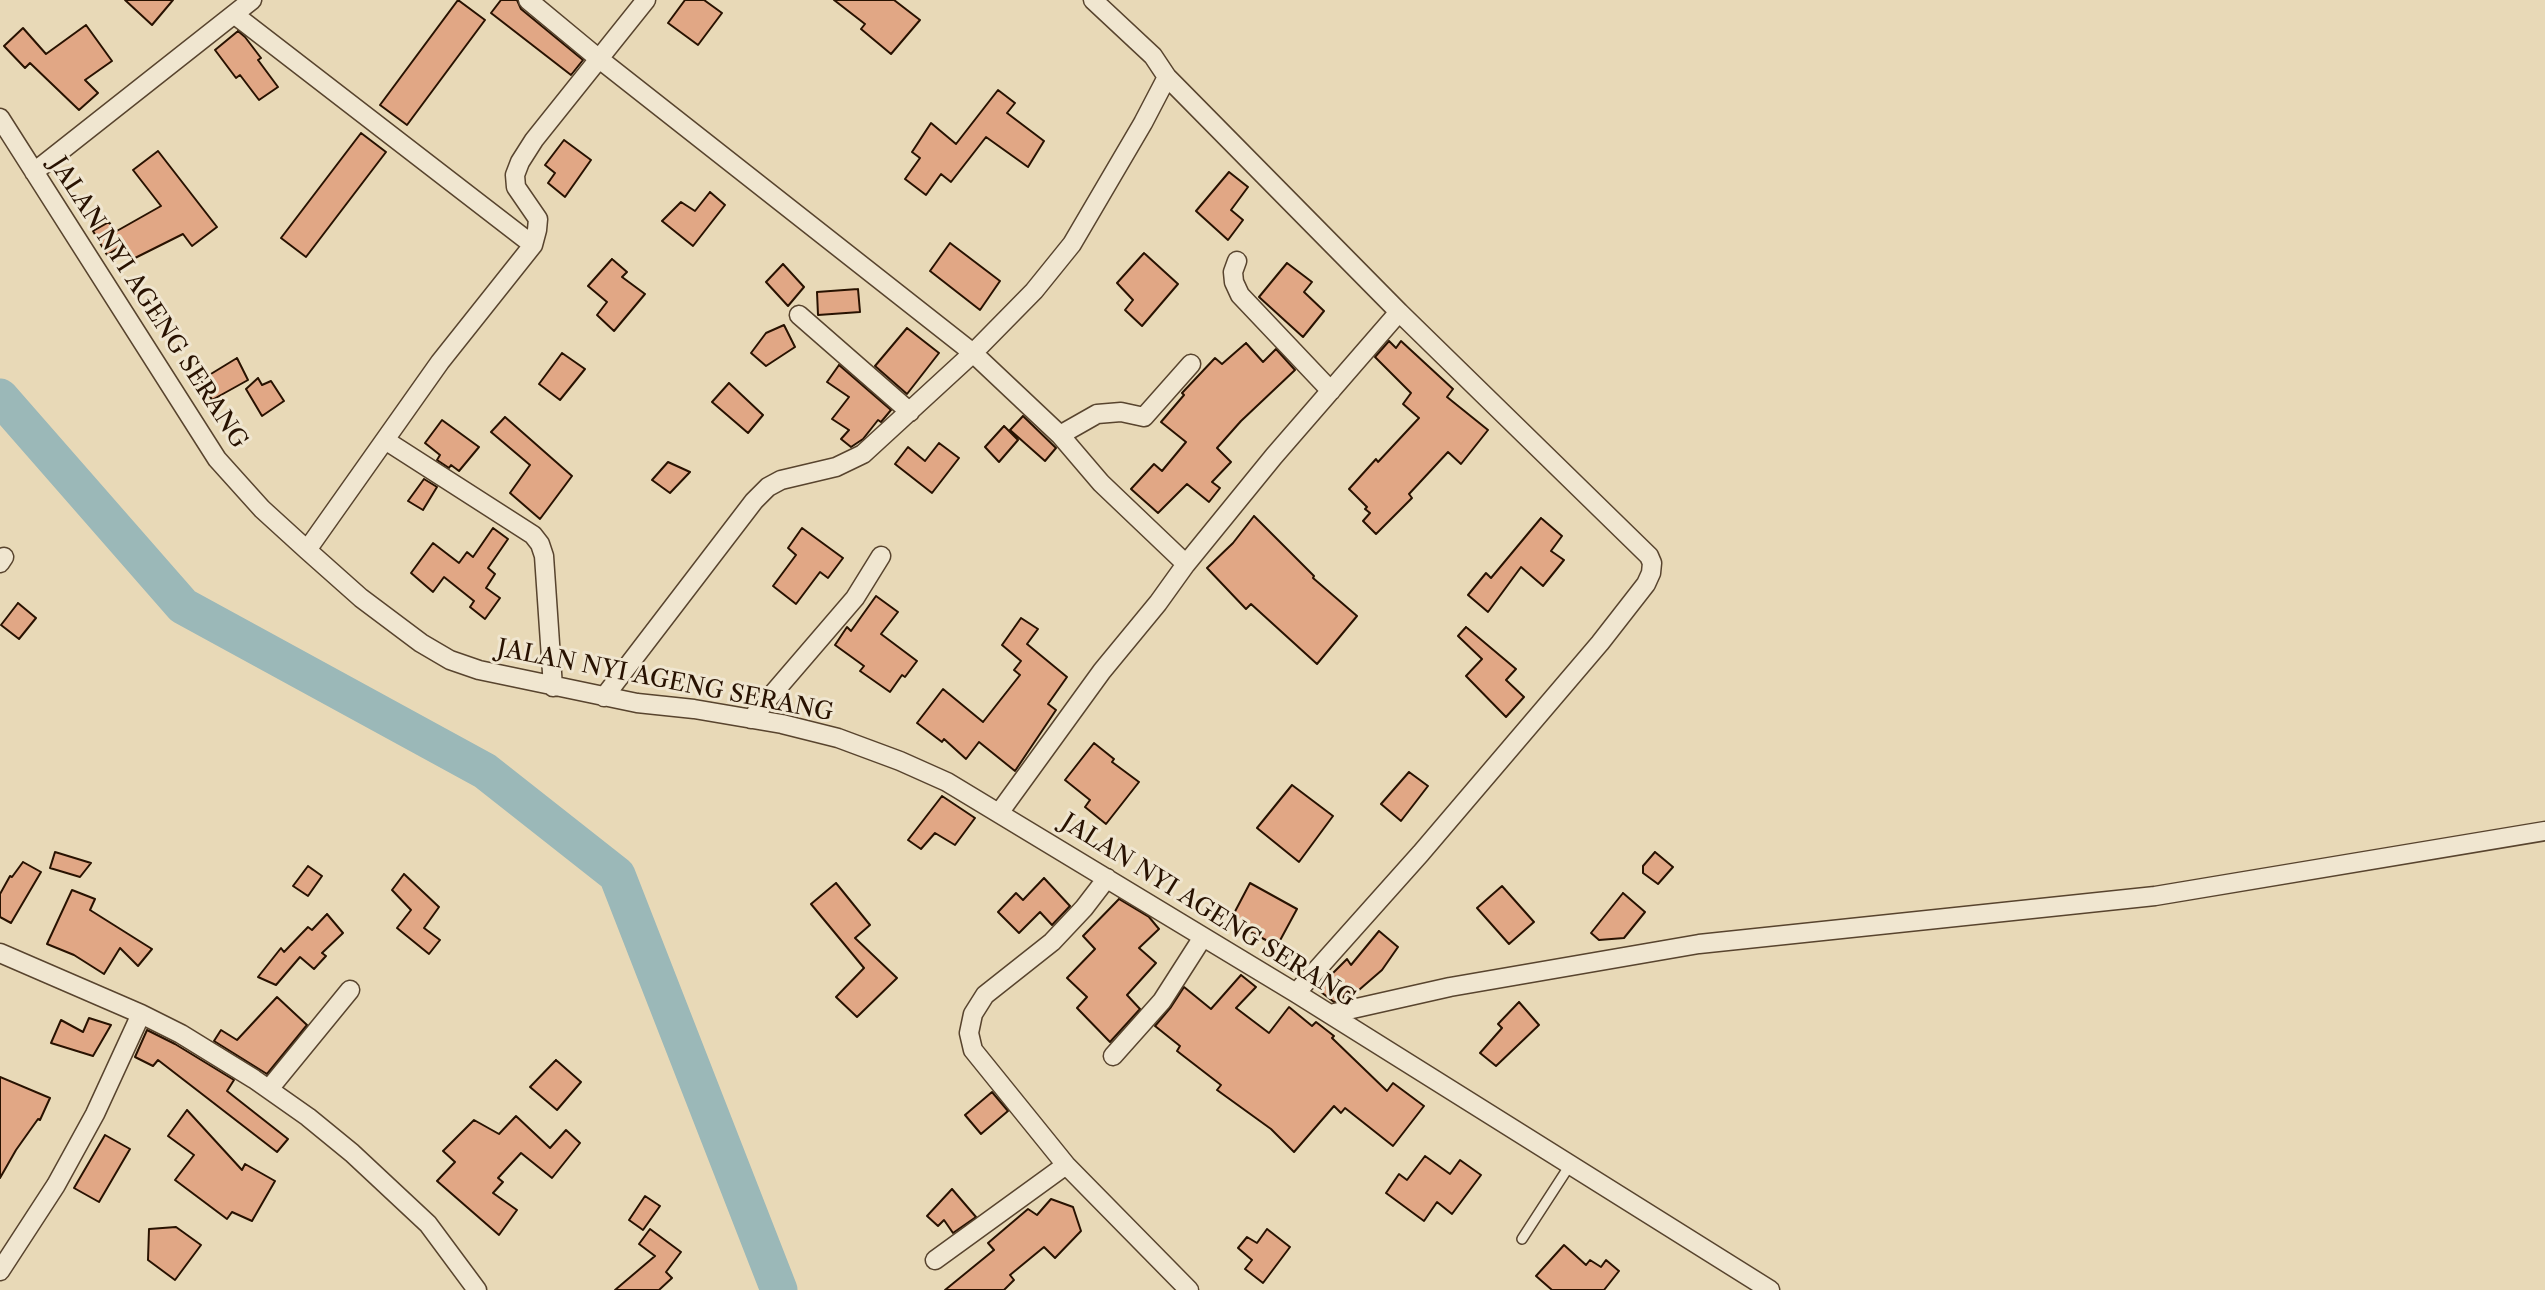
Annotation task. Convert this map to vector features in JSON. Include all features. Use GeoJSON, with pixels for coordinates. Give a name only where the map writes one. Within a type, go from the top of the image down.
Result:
{"type":"FeatureCollection","features":[{"type":"Feature","properties":{"kind":"street"},"geometry":{"type":"LineString","coordinates":[[34,172],[252,0]]}},
{"type":"Feature","properties":{"kind":"street"},"geometry":{"type":"LineString","coordinates":[[527,0],[973,353],[1060,435],[1101,483],[1186,564]]}},
{"type":"Feature","properties":{"kind":"street"},"geometry":{"type":"LineString","coordinates":[[307,551],[440,362],[533,245],[538,219],[516,187],[515,175],[520,162],[534,140],[646,0]]}},
{"type":"Feature","properties":{"kind":"street"},"geometry":{"type":"LineString","coordinates":[[1093,0],[1153,57],[1167,77],[1399,312],[1649,556],[1652,563],[1646,584],[1600,643],[1421,853],[1296,993]]}},
{"type":"Feature","properties":{"kind":"street"},"geometry":{"type":"LineString","coordinates":[[234,15],[533,245]]}},
{"type":"Feature","properties":{"kind":"street"},"geometry":{"type":"LineString","coordinates":[[604,697],[768,486],[849,462],[863,454],[973,353],[1034,291],[1072,244],[1167,77]]}},
{"type":"Feature","properties":{"kind":"street","name":"JALAN NYI AGENG SERANG"},"geometry":{"type":"LineString","coordinates":[[0,118],[217,459],[262,509],[307,551],[361,598],[421,643],[450,660],[479,670],[553,687],[751,719],[838,738],[947,782],[1296,993],[1770,1290]]}},
{"type":"Feature","properties":{"kind":"street"},"geometry":{"type":"LineString","coordinates":[[1237,261],[1233,272],[1240,295],[1331,391]]}},
{"type":"Feature","properties":{"kind":"street"},"geometry":{"type":"LineString","coordinates":[[999,813],[1102,671],[1186,564],[1274,456],[1399,312]]}},
{"type":"Feature","properties":{"kind":"street"},"geometry":{"type":"LineString","coordinates":[[799,315],[910,411]]}},
{"type":"Feature","properties":{"kind":"street"},"geometry":{"type":"LineString","coordinates":[[1060,435],[1097,414],[1108,412],[1144,417],[1191,364]]}},
{"type":"Feature","properties":{"kind":"street"},"geometry":{"type":"LineString","coordinates":[[384,440],[533,535],[540,544],[544,556],[553,687]]}},
{"type":"Feature","properties":{"kind":"street"},"geometry":{"type":"LineString","coordinates":[[751,719],[855,598],[881,556]]}},
{"type":"Feature","properties":{"kind":"street"},"geometry":{"type":"LineString","coordinates":[[1330,1014],[1450,987],[1699,944],[2155,896],[2545,831]]}},
{"type":"Feature","properties":{"kind":"street"},"geometry":{"type":"LineString","coordinates":[[1107,877],[1084,908],[1052,942],[985,995],[973,1014],[969,1033],[974,1050],[1066,1165],[1189,1290]]}},
{"type":"Feature","properties":{"kind":"street"},"geometry":{"type":"LineString","coordinates":[[1113,1056],[1162,1001],[1203,937]]}},
{"type":"Feature","properties":{"kind":"street"},"geometry":{"type":"LineString","coordinates":[[0,953],[181,1034],[308,1117],[352,1153],[428,1224],[477,1290]]}},
{"type":"Feature","properties":{"kind":"street"},"geometry":{"type":"LineString","coordinates":[[269,1090],[350,990]]}},
{"type":"Feature","properties":{"kind":"street"},"geometry":{"type":"LineString","coordinates":[[0,1270],[56,1185],[96,1114],[141,1014]]}},
{"type":"Feature","properties":{"kind":"street"},"geometry":{"type":"LineString","coordinates":[[935,1260],[1066,1165]]}},
{"type":"Feature","properties":{"kind":"lane"},"geometry":{"type":"LineString","coordinates":[[1522,1239],[1570,1165]]}},
{"type":"Feature","properties":{"kind":"building"},"geometry":{"type":"Polygon","coordinates":[[[125,0],[173,0],[152,25],[125,0]]]}},
{"type":"Feature","properties":{"kind":"building"},"geometry":{"type":"Polygon","coordinates":[[[458,0],[485,20],[407,125],[380,105],[458,0]]]}},
{"type":"Feature","properties":{"kind":"building"},"geometry":{"type":"Polygon","coordinates":[[[501,0],[517,0],[521,9],[583,60],[571,75],[491,13],[501,0]]]}},
{"type":"Feature","properties":{"kind":"building"},"geometry":{"type":"Polygon","coordinates":[[[685,0],[704,0],[722,13],[698,45],[668,23],[685,0]]]}},
{"type":"Feature","properties":{"kind":"building"},"geometry":{"type":"Polygon","coordinates":[[[834,0],[894,0],[920,20],[891,54],[861,29],[865,24],[834,0]]]}},
{"type":"Feature","properties":{"kind":"building"},"geometry":{"type":"Polygon","coordinates":[[[86,25],[112,61],[85,80],[98,93],[79,110],[30,63],[25,68],[4,46],[23,28],[46,54],[86,25]]]}},
{"type":"Feature","properties":{"kind":"building"},"geometry":{"type":"Polygon","coordinates":[[[238,31],[261,58],[258,60],[278,87],[259,100],[240,75],[236,78],[215,50],[238,31]]]}},
{"type":"Feature","properties":{"kind":"building"},"geometry":{"type":"Polygon","coordinates":[[[998,90],[1015,103],[1007,113],[1044,141],[1028,167],[986,137],[951,182],[941,174],[926,195],[905,179],[920,158],[912,152],[931,123],[956,144],[998,90]]]}},
{"type":"Feature","properties":{"kind":"building"},"geometry":{"type":"Polygon","coordinates":[[[361,133],[386,152],[306,257],[281,238],[361,133]]]}},
{"type":"Feature","properties":{"kind":"building"},"geometry":{"type":"Polygon","coordinates":[[[564,140],[591,160],[565,197],[548,183],[555,173],[545,165],[564,140]]]}},
{"type":"Feature","properties":{"kind":"building"},"geometry":{"type":"Polygon","coordinates":[[[158,151],[217,227],[192,246],[183,234],[131,260],[123,245],[107,255],[93,231],[109,222],[115,232],[161,206],[133,170],[158,151]]]}},
{"type":"Feature","properties":{"kind":"building"},"geometry":{"type":"Polygon","coordinates":[[[1229,172],[1248,187],[1231,210],[1243,220],[1228,240],[1196,211],[1229,172]]]}},
{"type":"Feature","properties":{"kind":"building"},"geometry":{"type":"Polygon","coordinates":[[[710,192],[725,205],[693,246],[662,221],[681,202],[695,211],[710,192]]]}},
{"type":"Feature","properties":{"kind":"building"},"geometry":{"type":"Polygon","coordinates":[[[950,243],[1000,281],[980,310],[930,271],[950,243]]]}},
{"type":"Feature","properties":{"kind":"building"},"geometry":{"type":"Polygon","coordinates":[[[1144,253],[1178,284],[1142,326],[1125,310],[1133,300],[1117,283],[1144,253]]]}},
{"type":"Feature","properties":{"kind":"building"},"geometry":{"type":"Polygon","coordinates":[[[612,259],[627,272],[622,277],[645,294],[614,331],[597,315],[607,302],[588,286],[612,259]]]}},
{"type":"Feature","properties":{"kind":"building"},"geometry":{"type":"Polygon","coordinates":[[[1287,263],[1312,282],[1304,292],[1324,311],[1303,337],[1259,297],[1287,263]]]}},
{"type":"Feature","properties":{"kind":"building"},"geometry":{"type":"Polygon","coordinates":[[[783,264],[804,287],[788,306],[766,282],[783,264]]]}},
{"type":"Feature","properties":{"kind":"building"},"geometry":{"type":"Polygon","coordinates":[[[858,289],[860,312],[818,315],[817,292],[858,289]]]}},
{"type":"Feature","properties":{"kind":"building"},"geometry":{"type":"Polygon","coordinates":[[[784,325],[795,347],[766,366],[751,353],[766,333],[784,325]]]}},
{"type":"Feature","properties":{"kind":"building"},"geometry":{"type":"Polygon","coordinates":[[[907,328],[939,353],[907,394],[875,366],[907,328]]]}},
{"type":"Feature","properties":{"kind":"building"},"geometry":{"type":"Polygon","coordinates":[[[1389,341],[1396,348],[1401,341],[1453,389],[1447,397],[1488,430],[1461,464],[1448,452],[1409,494],[1412,498],[1376,534],[1363,521],[1370,513],[1365,509],[1367,507],[1349,489],[1419,418],[1403,404],[1411,393],[1375,357],[1389,341]]]}},
{"type":"Feature","properties":{"kind":"building"},"geometry":{"type":"Polygon","coordinates":[[[1246,343],[1263,362],[1276,349],[1295,370],[1241,421],[1217,448],[1231,462],[1212,482],[1220,488],[1209,502],[1187,484],[1158,513],[1131,489],[1154,464],[1162,471],[1186,442],[1161,422],[1184,395],[1182,393],[1215,358],[1222,364],[1246,343]]]}},
{"type":"Feature","properties":{"kind":"building"},"geometry":{"type":"Polygon","coordinates":[[[562,353],[585,369],[560,400],[539,384],[562,353]]]}},
{"type":"Feature","properties":{"kind":"building"},"geometry":{"type":"Polygon","coordinates":[[[237,358],[248,380],[212,400],[201,380],[237,358]]]}},
{"type":"Feature","properties":{"kind":"building"},"geometry":{"type":"Polygon","coordinates":[[[839,365],[891,410],[881,422],[878,420],[863,439],[851,447],[841,439],[849,430],[832,419],[849,397],[827,382],[839,365]]]}},
{"type":"Feature","properties":{"kind":"building"},"geometry":{"type":"Polygon","coordinates":[[[258,378],[262,385],[271,381],[284,401],[262,416],[246,389],[258,378]]]}},
{"type":"Feature","properties":{"kind":"building"},"geometry":{"type":"Polygon","coordinates":[[[729,383],[763,415],[748,433],[712,402],[729,383]]]}},
{"type":"Feature","properties":{"kind":"building"},"geometry":{"type":"Polygon","coordinates":[[[1023,416],[1056,448],[1045,461],[1010,430],[1023,416]]]}},
{"type":"Feature","properties":{"kind":"building"},"geometry":{"type":"Polygon","coordinates":[[[505,417],[572,476],[540,519],[510,493],[530,465],[491,432],[505,417]]]}},
{"type":"Feature","properties":{"kind":"building"},"geometry":{"type":"Polygon","coordinates":[[[442,420],[479,447],[459,471],[437,460],[440,455],[425,443],[442,420]]]}},
{"type":"Feature","properties":{"kind":"building"},"geometry":{"type":"Polygon","coordinates":[[[1004,426],[1018,440],[999,462],[985,447],[1004,426]]]}},
{"type":"Feature","properties":{"kind":"building"},"geometry":{"type":"Polygon","coordinates":[[[939,443],[959,458],[932,493],[895,464],[908,447],[925,461],[939,443]]]}},
{"type":"Feature","properties":{"kind":"building"},"geometry":{"type":"Polygon","coordinates":[[[668,462],[690,472],[670,493],[652,480],[668,462]]]}},
{"type":"Feature","properties":{"kind":"building"},"geometry":{"type":"Polygon","coordinates":[[[424,479],[437,487],[423,510],[408,501],[424,479]]]}},
{"type":"Feature","properties":{"kind":"building"},"geometry":{"type":"Polygon","coordinates":[[[1254,516],[1314,576],[1313,578],[1357,616],[1317,664],[1251,604],[1246,609],[1207,568],[1233,543],[1254,516]]]}},
{"type":"Feature","properties":{"kind":"building"},"geometry":{"type":"Polygon","coordinates":[[[1541,518],[1562,536],[1551,551],[1564,560],[1543,586],[1521,567],[1488,612],[1468,595],[1486,573],[1491,578],[1541,518]]]}},
{"type":"Feature","properties":{"kind":"building"},"geometry":{"type":"Polygon","coordinates":[[[493,528],[508,539],[488,568],[495,574],[486,588],[500,598],[485,619],[470,607],[474,601],[444,577],[433,592],[411,573],[433,543],[459,563],[467,552],[473,557],[493,528]]]}},
{"type":"Feature","properties":{"kind":"building"},"geometry":{"type":"Polygon","coordinates":[[[802,528],[843,558],[828,578],[820,572],[796,604],[773,586],[796,555],[788,548],[802,528]]]}},
{"type":"Feature","properties":{"kind":"building"},"geometry":{"type":"Polygon","coordinates":[[[876,596],[898,612],[881,634],[917,661],[905,677],[902,675],[890,692],[860,671],[864,666],[835,645],[847,627],[851,631],[876,596]]]}},
{"type":"Feature","properties":{"kind":"building"},"geometry":{"type":"Polygon","coordinates":[[[18,603],[36,618],[19,639],[1,625],[18,603]]]}},
{"type":"Feature","properties":{"kind":"building"},"geometry":{"type":"Polygon","coordinates":[[[1021,618],[1038,629],[1027,644],[1067,677],[1048,704],[1056,710],[1015,771],[979,742],[966,759],[944,739],[942,742],[917,723],[943,689],[983,722],[1020,675],[1014,670],[1021,661],[1002,645],[1021,618]]]}},
{"type":"Feature","properties":{"kind":"building"},"geometry":{"type":"Polygon","coordinates":[[[1466,627],[1516,669],[1506,680],[1524,697],[1506,717],[1466,676],[1482,659],[1458,636],[1466,627]]]}},
{"type":"Feature","properties":{"kind":"building"},"geometry":{"type":"Polygon","coordinates":[[[1094,743],[1114,759],[1112,762],[1139,782],[1106,824],[1085,807],[1090,800],[1065,780],[1094,743]]]}},
{"type":"Feature","properties":{"kind":"building"},"geometry":{"type":"Polygon","coordinates":[[[1409,772],[1428,786],[1401,821],[1381,804],[1409,772]]]}},
{"type":"Feature","properties":{"kind":"building"},"geometry":{"type":"Polygon","coordinates":[[[1292,785],[1333,816],[1299,862],[1257,828],[1292,785]]]}},
{"type":"Feature","properties":{"kind":"building"},"geometry":{"type":"Polygon","coordinates":[[[942,796],[975,818],[955,845],[935,833],[921,849],[908,840],[942,796]]]}},
{"type":"Feature","properties":{"kind":"building"},"geometry":{"type":"Polygon","coordinates":[[[55,852],[91,863],[80,877],[50,868],[55,852]]]}},
{"type":"Feature","properties":{"kind":"building"},"geometry":{"type":"Polygon","coordinates":[[[1655,852],[1673,867],[1658,884],[1643,873],[1643,866],[1655,852]]]}},
{"type":"Feature","properties":{"kind":"building"},"geometry":{"type":"Polygon","coordinates":[[[23,862],[41,872],[11,923],[0,917],[0,894],[10,876],[12,877],[23,862]]]}},
{"type":"Feature","properties":{"kind":"building"},"geometry":{"type":"Polygon","coordinates":[[[308,866],[322,876],[308,896],[293,886],[308,866]]]}},
{"type":"Feature","properties":{"kind":"building"},"geometry":{"type":"Polygon","coordinates":[[[404,874],[439,907],[424,928],[440,940],[429,954],[397,928],[411,910],[392,890],[404,874]]]}},
{"type":"Feature","properties":{"kind":"building"},"geometry":{"type":"Polygon","coordinates":[[[1044,878],[1070,906],[1052,925],[1040,912],[1019,933],[998,912],[1016,893],[1023,900],[1044,878]]]}},
{"type":"Feature","properties":{"kind":"building"},"geometry":{"type":"Polygon","coordinates":[[[836,883],[870,925],[855,938],[897,978],[857,1017],[836,997],[864,968],[811,904],[836,883]]]}},
{"type":"Feature","properties":{"kind":"building"},"geometry":{"type":"Polygon","coordinates":[[[1250,883],[1297,909],[1277,946],[1230,921],[1250,883]]]}},
{"type":"Feature","properties":{"kind":"building"},"geometry":{"type":"Polygon","coordinates":[[[1502,886],[1534,922],[1509,944],[1477,908],[1502,886]]]}},
{"type":"Feature","properties":{"kind":"building"},"geometry":{"type":"Polygon","coordinates":[[[72,890],[95,899],[90,910],[152,949],[138,966],[120,948],[104,974],[74,955],[47,944],[72,890]]]}},
{"type":"Feature","properties":{"kind":"building"},"geometry":{"type":"Polygon","coordinates":[[[1623,893],[1645,912],[1624,938],[1599,940],[1591,933],[1623,893]]]}},
{"type":"Feature","properties":{"kind":"building"},"geometry":{"type":"Polygon","coordinates":[[[1119,899],[1149,917],[1159,929],[1139,948],[1156,963],[1127,995],[1140,1009],[1110,1042],[1077,1008],[1087,997],[1067,978],[1095,949],[1083,936],[1119,899]]]}},
{"type":"Feature","properties":{"kind":"building"},"geometry":{"type":"Polygon","coordinates":[[[327,914],[343,933],[322,953],[326,956],[314,969],[300,957],[276,985],[258,977],[281,948],[284,952],[308,927],[312,930],[327,914]]]}},
{"type":"Feature","properties":{"kind":"building"},"geometry":{"type":"Polygon","coordinates":[[[1379,931],[1398,947],[1382,970],[1352,996],[1348,991],[1341,1000],[1334,1002],[1317,989],[1347,959],[1351,965],[1379,931]]]}},
{"type":"Feature","properties":{"kind":"building"},"geometry":{"type":"Polygon","coordinates":[[[1241,975],[1256,987],[1236,1008],[1269,1033],[1289,1007],[1312,1026],[1316,1022],[1334,1036],[1332,1038],[1387,1091],[1393,1083],[1424,1106],[1393,1146],[1345,1108],[1341,1113],[1334,1106],[1294,1152],[1271,1129],[1217,1090],[1221,1085],[1177,1051],[1180,1046],[1155,1026],[1184,987],[1211,1009],[1241,975]]]}},
{"type":"Feature","properties":{"kind":"building"},"geometry":{"type":"Polygon","coordinates":[[[277,997],[307,1025],[267,1074],[214,1041],[221,1030],[237,1040],[277,997]]]}},
{"type":"Feature","properties":{"kind":"building"},"geometry":{"type":"Polygon","coordinates":[[[1519,1002],[1539,1025],[1496,1066],[1480,1053],[1502,1028],[1498,1024],[1519,1002]]]}},
{"type":"Feature","properties":{"kind":"building"},"geometry":{"type":"Polygon","coordinates":[[[89,1018],[111,1025],[93,1056],[51,1043],[61,1020],[83,1032],[89,1018]]]}},
{"type":"Feature","properties":{"kind":"building"},"geometry":{"type":"Polygon","coordinates":[[[147,1030],[234,1080],[227,1091],[288,1139],[277,1152],[158,1060],[153,1066],[135,1057],[147,1030]]]}},
{"type":"Feature","properties":{"kind":"building"},"geometry":{"type":"Polygon","coordinates":[[[556,1060],[581,1082],[557,1110],[530,1087],[556,1060]]]}},
{"type":"Feature","properties":{"kind":"building"},"geometry":{"type":"Polygon","coordinates":[[[0,1077],[50,1098],[40,1120],[38,1119],[16,1150],[0,1178],[0,1077]]]}},
{"type":"Feature","properties":{"kind":"building"},"geometry":{"type":"Polygon","coordinates":[[[992,1092],[1008,1111],[981,1134],[965,1115],[992,1092]]]}},
{"type":"Feature","properties":{"kind":"building"},"geometry":{"type":"Polygon","coordinates":[[[187,1110],[242,1170],[245,1164],[275,1181],[252,1221],[232,1212],[227,1219],[175,1180],[194,1155],[168,1136],[187,1110]]]}},
{"type":"Feature","properties":{"kind":"building"},"geometry":{"type":"Polygon","coordinates":[[[516,1116],[550,1148],[566,1130],[580,1143],[552,1178],[521,1153],[498,1178],[503,1182],[493,1193],[517,1210],[499,1235],[437,1181],[455,1162],[443,1151],[474,1120],[499,1134],[516,1116]]]}},
{"type":"Feature","properties":{"kind":"building"},"geometry":{"type":"Polygon","coordinates":[[[105,1135],[130,1149],[99,1202],[74,1188],[105,1135]]]}},
{"type":"Feature","properties":{"kind":"building"},"geometry":{"type":"Polygon","coordinates":[[[1425,1156],[1450,1174],[1460,1160],[1481,1175],[1452,1214],[1437,1202],[1424,1221],[1386,1193],[1399,1174],[1407,1180],[1425,1156]]]}},
{"type":"Feature","properties":{"kind":"building"},"geometry":{"type":"Polygon","coordinates":[[[952,1189],[976,1217],[953,1233],[944,1220],[938,1226],[927,1216],[952,1189]]]}},
{"type":"Feature","properties":{"kind":"building"},"geometry":{"type":"Polygon","coordinates":[[[645,1196],[660,1206],[643,1230],[629,1220],[645,1196]]]}},
{"type":"Feature","properties":{"kind":"building"},"geometry":{"type":"Polygon","coordinates":[[[1051,1199],[1073,1207],[1081,1231],[1055,1258],[1044,1247],[1010,1275],[1014,1280],[1004,1290],[945,1290],[994,1250],[988,1243],[1028,1209],[1037,1215],[1051,1199]]]}},
{"type":"Feature","properties":{"kind":"building"},"geometry":{"type":"Polygon","coordinates":[[[176,1227],[201,1245],[175,1280],[148,1260],[149,1229],[176,1227]]]}},
{"type":"Feature","properties":{"kind":"building"},"geometry":{"type":"Polygon","coordinates":[[[650,1229],[681,1252],[666,1272],[672,1278],[659,1290],[615,1290],[655,1256],[639,1244],[650,1229]]]}},
{"type":"Feature","properties":{"kind":"building"},"geometry":{"type":"Polygon","coordinates":[[[1267,1229],[1290,1247],[1263,1283],[1245,1269],[1252,1260],[1238,1248],[1247,1237],[1257,1243],[1267,1229]]]}},
{"type":"Feature","properties":{"kind":"building"},"geometry":{"type":"Polygon","coordinates":[[[1564,1245],[1586,1265],[1590,1260],[1601,1267],[1606,1260],[1619,1271],[1604,1290],[1552,1290],[1536,1276],[1564,1245]]]}},
{"type":"Feature","properties":{"kind":"waterway"},"geometry":{"type":"LineString","coordinates":[[0,397],[183,606],[485,771],[617,875],[779,1290]]}}]}
